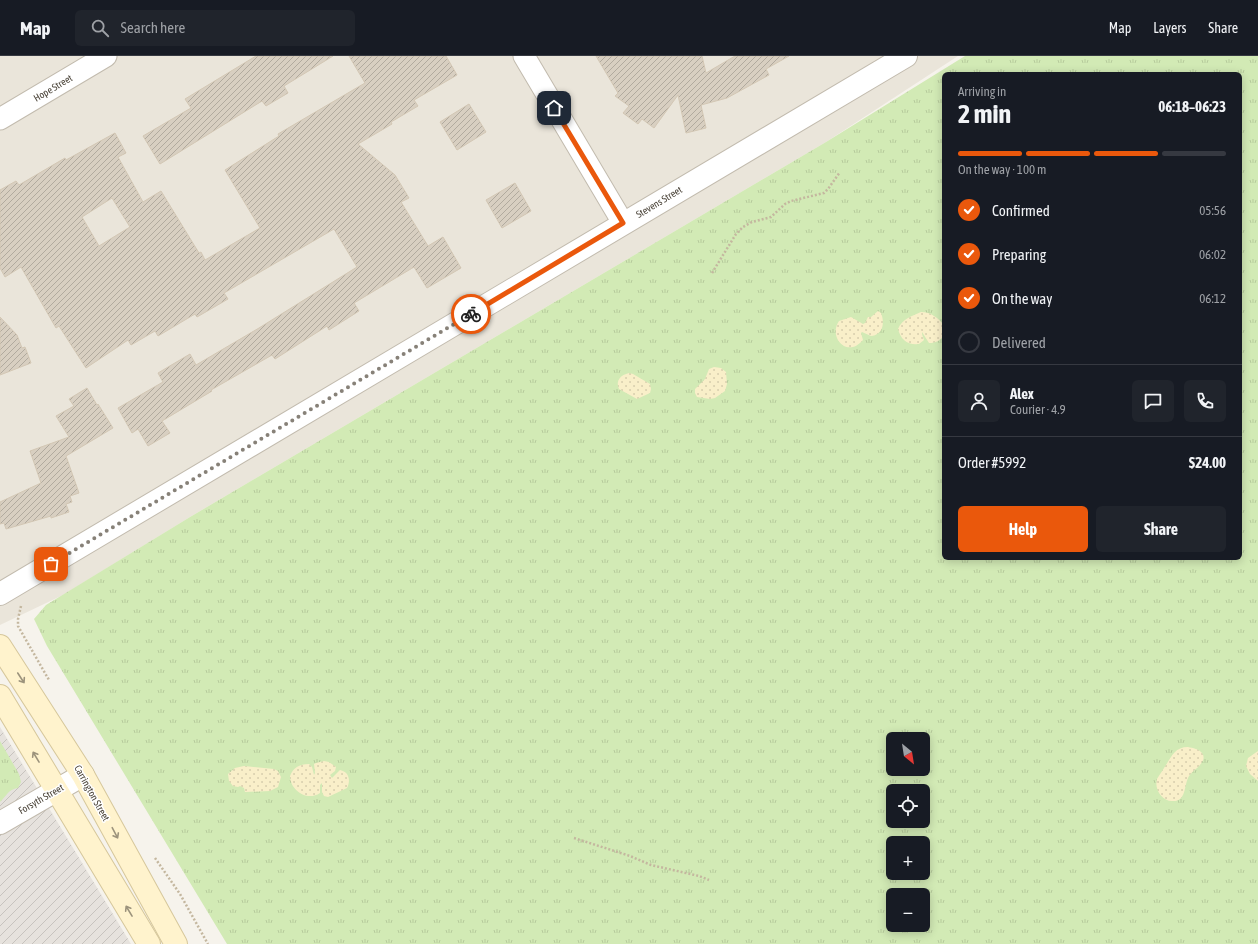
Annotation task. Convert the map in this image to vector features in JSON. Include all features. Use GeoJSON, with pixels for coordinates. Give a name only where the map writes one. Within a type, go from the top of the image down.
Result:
{"type":"FeatureCollection","features":[{"type":"Feature","properties":{"kind":"main road","name":"Carrington Street"},"geometry":{"type":"LineString","coordinates":[[0,646],[83,774],[176,944]]}},
{"type":"Feature","properties":{"kind":"main road"},"geometry":{"type":"LineString","coordinates":[[0,696],[149,944]]}},
{"type":"Feature","properties":{"kind":"street","name":"Hope Street"},"geometry":{"type":"LineString","coordinates":[[0,119],[106,56]]}},
{"type":"Feature","properties":{"kind":"street"},"geometry":{"type":"LineString","coordinates":[[524,56],[623,223]]}},
{"type":"Feature","properties":{"kind":"street","name":"Stevens Street"},"geometry":{"type":"LineString","coordinates":[[0,594],[906,56]]}},
{"type":"Feature","properties":{"kind":"street","name":"Forsyth Street"},"geometry":{"type":"LineString","coordinates":[[0,823],[83,774]]}},
{"type":"Feature","properties":{"kind":"path"},"geometry":{"type":"LineString","coordinates":[[712,273],[736,234],[743,227],[752,222],[771,217],[790,201],[824,193],[840,172]]}},
{"type":"Feature","properties":{"kind":"path"},"geometry":{"type":"LineString","coordinates":[[574,838],[630,856],[652,865],[699,876],[709,880]]}},
{"type":"Feature","properties":{"kind":"shaded area"},"geometry":{"type":"Polygon","coordinates":[[[0,56],[958,56],[826,142],[190,517],[63,595],[0,625],[0,56]]]}},
{"type":"Feature","properties":{"kind":"shaded area"},"geometry":{"type":"Polygon","coordinates":[[[0,727],[131,944],[0,944],[0,727]]]}},
{"type":"Feature","properties":{"kind":"green space"},"geometry":{"type":"Polygon","coordinates":[[[965,56],[1258,56],[1258,944],[227,944],[47,646],[34,619],[46,605],[190,517],[826,142],[965,56]]]}},
{"type":"Feature","properties":{"kind":"green space"},"geometry":{"type":"Polygon","coordinates":[[[0,741],[19,774],[21,782],[18,788],[9,792],[0,802],[0,741]]]}},
{"type":"Feature","properties":{"kind":"sand"},"geometry":{"type":"Polygon","coordinates":[[[878,311],[881,313],[883,324],[878,333],[871,336],[862,332],[863,340],[857,345],[851,347],[845,347],[841,344],[836,333],[836,327],[839,321],[851,317],[863,324],[868,317],[871,317],[878,311]]]}},
{"type":"Feature","properties":{"kind":"sand"},"geometry":{"type":"Polygon","coordinates":[[[921,312],[934,316],[942,323],[942,338],[934,343],[929,343],[922,332],[924,340],[919,344],[908,343],[903,339],[898,329],[908,318],[921,312]]]}},
{"type":"Feature","properties":{"kind":"sand"},"geometry":{"type":"Polygon","coordinates":[[[714,367],[721,368],[726,372],[727,384],[725,391],[715,398],[710,399],[697,397],[695,389],[705,379],[709,369],[714,367]]]}},
{"type":"Feature","properties":{"kind":"sand"},"geometry":{"type":"Polygon","coordinates":[[[629,373],[650,384],[650,393],[637,399],[619,389],[618,381],[624,375],[629,373]]]}},
{"type":"Feature","properties":{"kind":"sand"},"geometry":{"type":"Polygon","coordinates":[[[1183,747],[1188,747],[1201,752],[1204,757],[1203,760],[1188,778],[1182,797],[1177,801],[1165,799],[1158,790],[1156,783],[1157,779],[1173,754],[1183,747]]]}},
{"type":"Feature","properties":{"kind":"sand"},"geometry":{"type":"Polygon","coordinates":[[[1258,751],[1258,781],[1250,774],[1246,766],[1248,758],[1258,751]]]}},
{"type":"Feature","properties":{"kind":"sand"},"geometry":{"type":"Polygon","coordinates":[[[324,761],[329,762],[336,767],[335,771],[330,775],[332,778],[340,770],[347,774],[349,779],[347,788],[328,797],[324,796],[322,792],[322,783],[320,785],[320,793],[315,795],[305,795],[296,790],[290,776],[293,771],[299,766],[309,764],[312,767],[314,775],[314,764],[324,761]]]}},
{"type":"Feature","properties":{"kind":"sand"},"geometry":{"type":"Polygon","coordinates":[[[244,766],[274,769],[278,771],[281,777],[278,787],[270,791],[245,792],[244,788],[240,786],[233,786],[229,781],[228,774],[235,768],[244,766]]]}},
{"type":"Feature","properties":{"kind":"building"},"geometry":{"type":"Polygon","coordinates":[[[256,56],[333,56],[284,86],[288,93],[266,106],[262,101],[160,164],[143,136],[191,108],[185,99],[256,56]]]}},
{"type":"Feature","properties":{"kind":"building"},"geometry":{"type":"Polygon","coordinates":[[[349,56],[446,56],[457,75],[414,100],[418,106],[391,122],[392,124],[358,144],[395,175],[409,198],[401,202],[428,246],[443,237],[461,268],[427,288],[414,267],[354,303],[359,311],[329,330],[327,326],[275,359],[272,355],[211,390],[212,391],[162,421],[170,433],[148,446],[138,429],[132,433],[118,408],[163,382],[158,373],[190,354],[196,365],[357,267],[334,229],[224,293],[228,299],[197,317],[195,314],[158,336],[155,331],[131,345],[128,340],[86,368],[59,326],[56,328],[21,267],[5,277],[0,268],[0,190],[16,181],[19,185],[65,158],[66,160],[115,133],[126,153],[118,157],[143,202],[161,191],[199,253],[201,252],[205,260],[260,228],[225,170],[279,136],[278,134],[365,83],[349,56]],[[112,198],[82,217],[99,246],[130,227],[112,198]]]}},
{"type":"Feature","properties":{"kind":"building"},"geometry":{"type":"Polygon","coordinates":[[[596,56],[702,56],[706,73],[735,56],[789,56],[766,69],[769,75],[727,98],[701,105],[706,128],[686,133],[678,95],[654,128],[642,119],[638,124],[623,113],[629,106],[615,96],[618,93],[596,56]]]}},
{"type":"Feature","properties":{"kind":"building"},"geometry":{"type":"Polygon","coordinates":[[[469,104],[486,132],[457,150],[440,122],[469,104]]]}},
{"type":"Feature","properties":{"kind":"building"},"geometry":{"type":"Polygon","coordinates":[[[515,183],[531,211],[502,228],[486,200],[515,183]]]}},
{"type":"Feature","properties":{"kind":"building"},"geometry":{"type":"Polygon","coordinates":[[[0,317],[17,335],[22,348],[25,347],[31,363],[0,375],[0,317]]]}},
{"type":"Feature","properties":{"kind":"building"},"geometry":{"type":"Polygon","coordinates":[[[87,388],[113,428],[66,456],[79,493],[70,496],[72,502],[66,504],[69,512],[6,529],[4,523],[0,524],[0,502],[41,483],[30,451],[69,437],[56,416],[74,406],[69,399],[87,388]]]}},
{"type":"Feature","properties":{"kind":"way so far"},"geometry":{"type":"LineString","coordinates":[[51,564],[471,314]]}},
{"type":"Feature","properties":{"kind":"route"},"geometry":{"type":"LineString","coordinates":[[471,314],[623,223],[554,108]]}}]}
